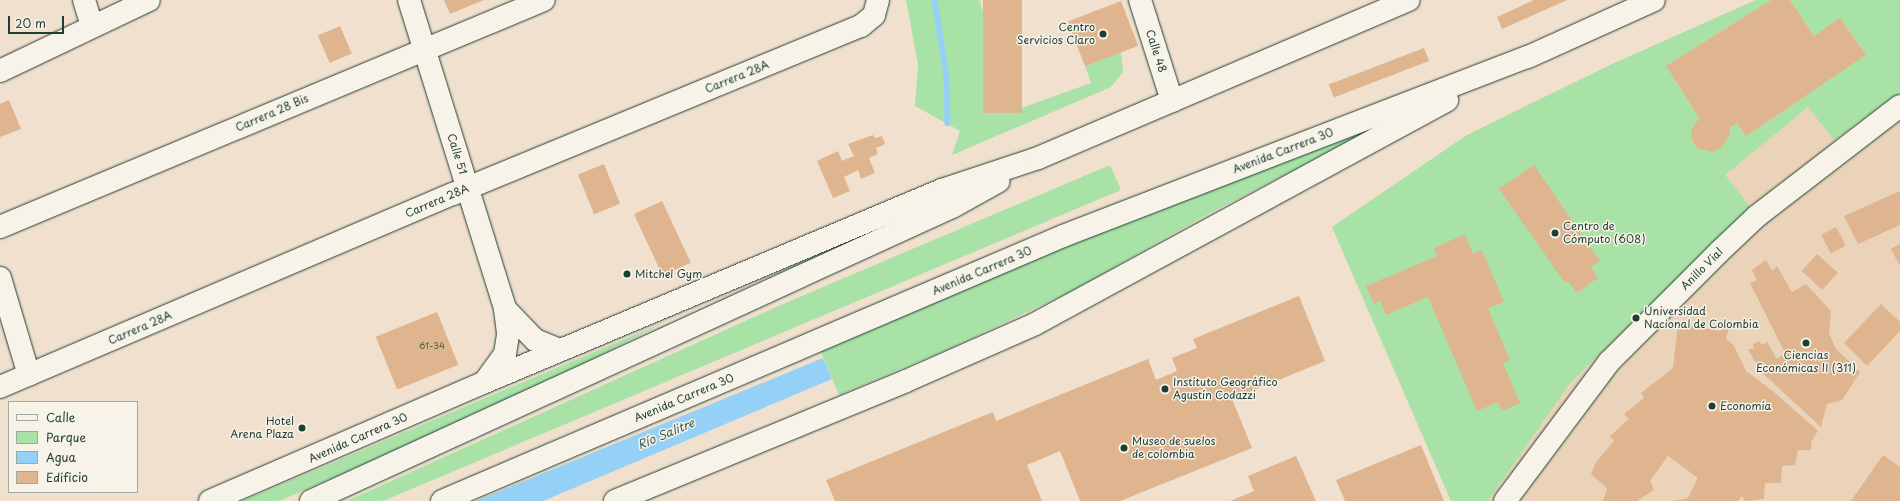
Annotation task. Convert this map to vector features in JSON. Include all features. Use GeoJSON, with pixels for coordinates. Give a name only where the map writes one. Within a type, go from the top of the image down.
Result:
{"type":"FeatureCollection","features":[{"type":"Feature","properties":{"kind":"main road"},"geometry":{"type":"LineString","coordinates":[[84,0],[92,26]]}},
{"type":"Feature","properties":{"kind":"main road"},"geometry":{"type":"LineString","coordinates":[[0,72],[92,26],[149,0]]}},
{"type":"Feature","properties":{"kind":"main road","name":"Calle 51"},"geometry":{"type":"LineString","coordinates":[[409,0],[505,309],[508,335],[505,354],[485,382]]}},
{"type":"Feature","properties":{"kind":"main road","name":"Carrera 28 Bis"},"geometry":{"type":"LineString","coordinates":[[0,228],[424,48],[544,0]]}},
{"type":"Feature","properties":{"kind":"main road","name":"Calle 48"},"geometry":{"type":"LineString","coordinates":[[1142,0],[1172,101]]}},
{"type":"Feature","properties":{"kind":"main road","name":"Avenida Carrera 30"},"geometry":{"type":"LineString","coordinates":[[210,501],[560,350],[942,190],[1038,158],[1409,0]]}},
{"type":"Feature","properties":{"kind":"main road","name":"Avenida Carrera 30"},"geometry":{"type":"LineString","coordinates":[[442,501],[1063,236],[1528,57],[1654,0]]}},
{"type":"Feature","properties":{"kind":"main road","name":"Carrera 28A"},"geometry":{"type":"LineString","coordinates":[[0,387],[468,188],[861,26],[876,7]]}},
{"type":"Feature","properties":{"kind":"main road","name":"Avenida Carrera 30"},"geometry":{"type":"LineString","coordinates":[[616,501],[898,384],[1035,324],[1528,57]]}},
{"type":"Feature","properties":{"kind":"main road","name":"Anillo Vial"},"geometry":{"type":"LineString","coordinates":[[1505,501],[1608,362],[1713,257],[1758,216],[1900,106]]}},
{"type":"Feature","properties":{"kind":"main road","name":"Avenida Carrera 30"},"geometry":{"type":"LineString","coordinates":[[311,501],[954,206],[1038,158]]}},
{"type":"Feature","properties":{"kind":"main road"},"geometry":{"type":"LineString","coordinates":[[0,278],[29,375]]}},
{"type":"Feature","properties":{"kind":"main road","name":"Calle 51"},"geometry":{"type":"LineString","coordinates":[[505,309],[535,340],[560,350]]}},
{"type":"Feature","properties":{"kind":"shaded area","name":"Universidad Nacional de Colombia"},"geometry":{"type":"Polygon","coordinates":[[[1756,0],[1900,0],[1900,501],[1451,501],[1332,227],[1467,135],[1610,65],[1756,0]]]}},
{"type":"Feature","properties":{"kind":"green space"},"geometry":{"type":"Polygon","coordinates":[[[906,0],[979,0],[1016,110],[1091,83],[1085,66],[1121,52],[1123,72],[1111,87],[952,155],[960,131],[915,106],[918,65],[906,0]]]}},
{"type":"Feature","properties":{"kind":"green space"},"geometry":{"type":"Polygon","coordinates":[[[1756,0],[1771,0],[1666,66],[1699,118],[1691,130],[1692,140],[1697,148],[1712,152],[1722,147],[1730,127],[1737,123],[1746,136],[1866,55],[1840,18],[1814,36],[1790,0],[1900,0],[1900,92],[1834,140],[1808,107],[1725,175],[1751,208],[1570,383],[1488,501],[1451,501],[1332,227],[1467,135],[1610,65],[1756,0]],[[1534,165],[1500,189],[1565,283],[1568,281],[1577,293],[1598,278],[1591,267],[1600,261],[1534,165]]]}},
{"type":"Feature","properties":{"kind":"green space"},"geometry":{"type":"Polygon","coordinates":[[[1395,118],[1208,214],[1074,290],[951,348],[839,395],[820,349],[1001,270],[1395,118]]]}},
{"type":"Feature","properties":{"kind":"green space"},"geometry":{"type":"Polygon","coordinates":[[[1110,165],[1121,190],[383,501],[347,501],[783,304],[1110,165]]]}},
{"type":"Feature","properties":{"kind":"green space"},"geometry":{"type":"Polygon","coordinates":[[[665,322],[508,403],[279,501],[242,501],[665,322]]]}},
{"type":"Feature","properties":{"kind":"water","name":"Río Salitre"},"geometry":{"type":"Polygon","coordinates":[[[823,358],[832,379],[543,501],[476,501],[823,358]]]}},
{"type":"Feature","properties":{"kind":"building"},"geometry":{"type":"Polygon","coordinates":[[[444,0],[484,0],[450,14],[444,0]]]}},
{"type":"Feature","properties":{"kind":"building"},"geometry":{"type":"Polygon","coordinates":[[[983,0],[1022,0],[1022,113],[983,113],[983,0]]]}},
{"type":"Feature","properties":{"kind":"building"},"geometry":{"type":"Polygon","coordinates":[[[1534,0],[1567,0],[1502,29],[1497,17],[1534,0]]]}},
{"type":"Feature","properties":{"kind":"building"},"geometry":{"type":"Polygon","coordinates":[[[1771,0],[1790,0],[1814,36],[1840,18],[1866,55],[1746,136],[1737,123],[1730,127],[1729,137],[1722,147],[1712,152],[1697,148],[1692,140],[1691,130],[1699,118],[1666,66],[1771,0]]]}},
{"type":"Feature","properties":{"kind":"building","name":"Centro Servicios Claro"},"geometry":{"type":"Polygon","coordinates":[[[1121,1],[1138,46],[1085,66],[1068,21],[1121,1]]]}},
{"type":"Feature","properties":{"kind":"building"},"geometry":{"type":"Polygon","coordinates":[[[340,26],[352,54],[330,63],[318,35],[340,26]]]}},
{"type":"Feature","properties":{"kind":"building"},"geometry":{"type":"Polygon","coordinates":[[[1424,48],[1429,61],[1334,98],[1329,85],[1424,48]]]}},
{"type":"Feature","properties":{"kind":"building"},"geometry":{"type":"Polygon","coordinates":[[[9,100],[21,129],[0,137],[0,104],[9,100]]]}},
{"type":"Feature","properties":{"kind":"building"},"geometry":{"type":"Polygon","coordinates":[[[873,135],[875,138],[882,136],[885,144],[876,148],[878,154],[869,158],[875,173],[861,179],[858,170],[844,177],[850,191],[833,198],[817,161],[838,151],[842,161],[854,156],[848,144],[873,135]]]}},
{"type":"Feature","properties":{"kind":"building"},"geometry":{"type":"Polygon","coordinates":[[[604,164],[620,204],[594,214],[578,174],[604,164]]]}},
{"type":"Feature","properties":{"kind":"building","name":"Centro de Cómputo (608)"},"geometry":{"type":"Polygon","coordinates":[[[1534,165],[1600,261],[1591,267],[1598,278],[1577,293],[1568,281],[1565,283],[1499,189],[1534,165]]]}},
{"type":"Feature","properties":{"kind":"building"},"geometry":{"type":"Polygon","coordinates":[[[1900,191],[1900,225],[1858,244],[1844,216],[1900,191]]]}},
{"type":"Feature","properties":{"kind":"building"},"geometry":{"type":"Polygon","coordinates":[[[662,201],[691,263],[663,276],[634,214],[662,201]]]}},
{"type":"Feature","properties":{"kind":"building"},"geometry":{"type":"Polygon","coordinates":[[[1836,227],[1846,246],[1831,254],[1821,235],[1836,227]]]}},
{"type":"Feature","properties":{"kind":"building"},"geometry":{"type":"Polygon","coordinates":[[[1465,234],[1473,254],[1482,250],[1504,302],[1488,308],[1510,360],[1503,363],[1520,403],[1502,411],[1498,402],[1477,411],[1428,297],[1386,315],[1380,301],[1374,304],[1366,286],[1437,256],[1434,248],[1465,234]]]}},
{"type":"Feature","properties":{"kind":"building"},"geometry":{"type":"Polygon","coordinates":[[[1900,244],[1900,266],[1891,249],[1900,244]]]}},
{"type":"Feature","properties":{"kind":"building"},"geometry":{"type":"Polygon","coordinates":[[[1817,254],[1838,273],[1822,290],[1802,271],[1817,254]]]}},
{"type":"Feature","properties":{"kind":"building","name":"Ciencias Económicas II (311)"},"geometry":{"type":"Polygon","coordinates":[[[1766,260],[1772,271],[1777,266],[1792,292],[1806,284],[1831,311],[1829,333],[1836,349],[1860,372],[1842,400],[1827,404],[1821,427],[1760,371],[1748,349],[1754,349],[1753,344],[1759,341],[1762,345],[1767,342],[1777,359],[1785,353],[1750,283],[1757,280],[1752,270],[1766,260]]]}},
{"type":"Feature","properties":{"kind":"building","name":"Instituto Geográfico Agustín Codazzi"},"geometry":{"type":"Polygon","coordinates":[[[1299,296],[1325,361],[1232,399],[1252,448],[1120,501],[1080,501],[1060,451],[1027,465],[1042,501],[835,501],[826,480],[993,412],[996,421],[1148,359],[1156,380],[1177,371],[1172,358],[1197,348],[1193,339],[1299,296]]]}},
{"type":"Feature","properties":{"kind":"building"},"geometry":{"type":"Polygon","coordinates":[[[1881,304],[1900,322],[1900,331],[1867,366],[1844,343],[1881,304]]]}},
{"type":"Feature","properties":{"kind":"building"},"geometry":{"type":"Polygon","coordinates":[[[437,312],[458,365],[397,390],[376,337],[437,312]]]}},
{"type":"Feature","properties":{"kind":"building","name":"Economía"},"geometry":{"type":"Polygon","coordinates":[[[1732,321],[1726,338],[1734,346],[1746,371],[1774,392],[1818,431],[1811,442],[1811,450],[1798,450],[1795,465],[1782,466],[1781,483],[1765,483],[1764,499],[1745,501],[1742,496],[1738,501],[1674,501],[1688,498],[1698,478],[1668,456],[1650,481],[1654,490],[1637,501],[1603,501],[1607,488],[1591,474],[1596,462],[1614,441],[1610,436],[1629,419],[1624,414],[1644,398],[1641,393],[1673,368],[1678,324],[1720,331],[1732,321]]]}},
{"type":"Feature","properties":{"kind":"building"},"geometry":{"type":"Polygon","coordinates":[[[1421,445],[1444,501],[1345,501],[1336,480],[1421,445]]]}},
{"type":"Feature","properties":{"kind":"building"},"geometry":{"type":"Polygon","coordinates":[[[1883,455],[1900,467],[1900,501],[1851,501],[1883,455]]]}},
{"type":"Feature","properties":{"kind":"building"},"geometry":{"type":"Polygon","coordinates":[[[1296,456],[1316,501],[1230,501],[1254,491],[1248,476],[1296,456]]]}},
{"type":"Feature","properties":{"kind":"waterway"},"geometry":{"type":"LineString","coordinates":[[935,0],[947,77],[948,123]]}},
{"type":"Feature","properties":{"kind":"place","name":"Centro Servicios Claro"},"geometry":{"type":"Point","coordinates":[1103,34]}},
{"type":"Feature","properties":{"kind":"place","name":"Centro de Cómputo (608)"},"geometry":{"type":"Point","coordinates":[1555,233]}},
{"type":"Feature","properties":{"kind":"place","name":"Mitchel Gym"},"geometry":{"type":"Point","coordinates":[627,274]}},
{"type":"Feature","properties":{"kind":"place","name":"Universidad Nacional de Colombia"},"geometry":{"type":"Point","coordinates":[1636,318]}},
{"type":"Feature","properties":{"kind":"place","name":"Ciencias Económicas II (311)"},"geometry":{"type":"Point","coordinates":[1806,343]}},
{"type":"Feature","properties":{"kind":"place","name":"Instituto Geográfico Agustín Codazzi"},"geometry":{"type":"Point","coordinates":[1165,389]}},
{"type":"Feature","properties":{"kind":"place","name":"Economía"},"geometry":{"type":"Point","coordinates":[1712,406]}},
{"type":"Feature","properties":{"kind":"place","name":"Hotel Arena Plaza"},"geometry":{"type":"Point","coordinates":[302,428]}},
{"type":"Feature","properties":{"kind":"place","name":"Museo de suelos de colombia"},"geometry":{"type":"Point","coordinates":[1124,448]}}]}
